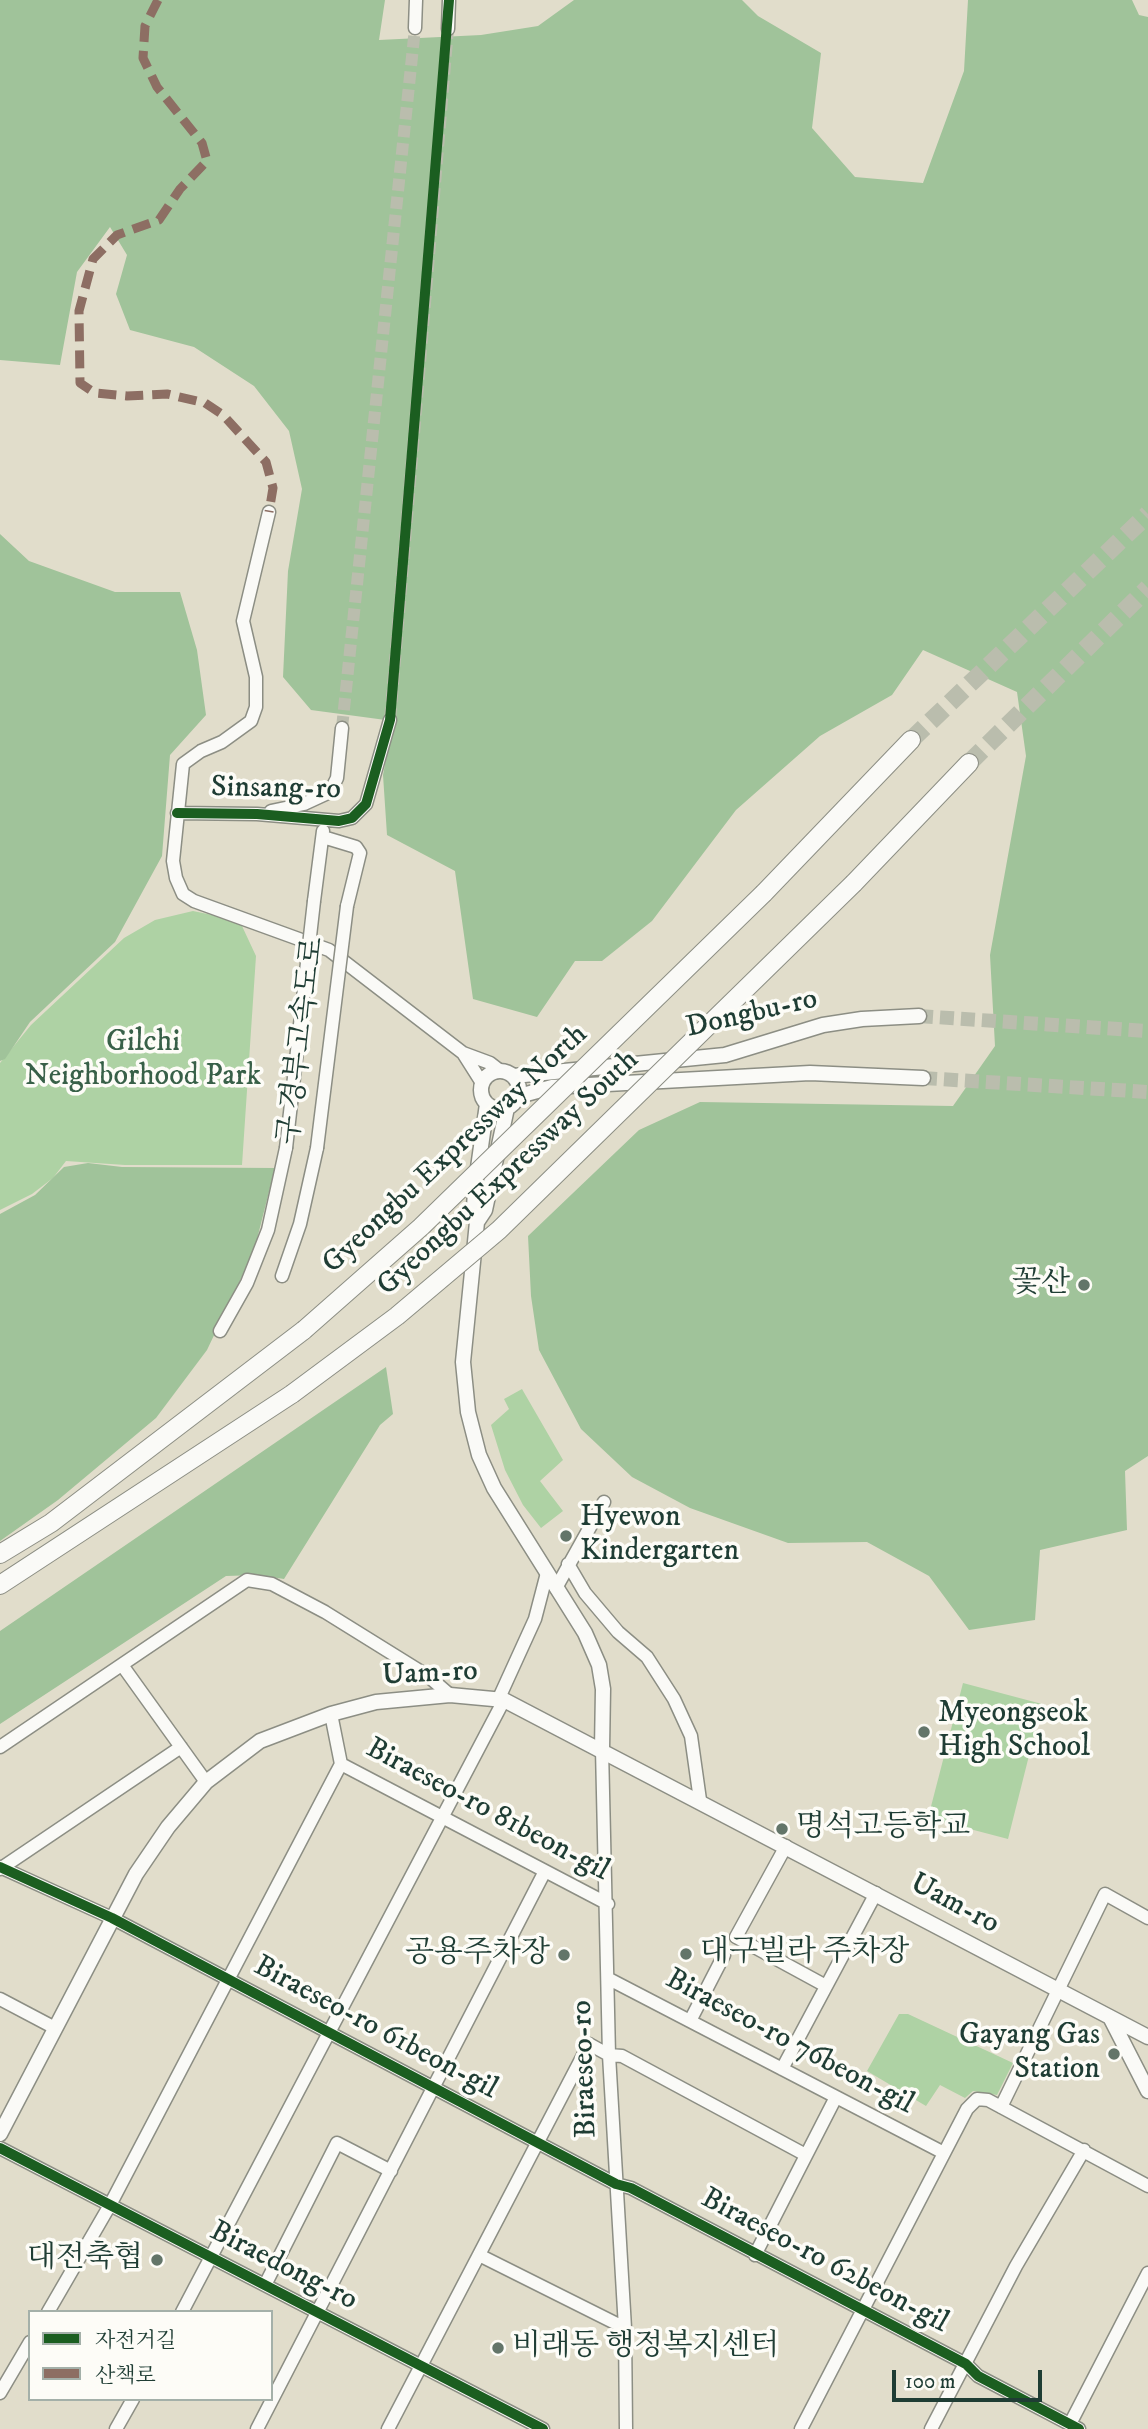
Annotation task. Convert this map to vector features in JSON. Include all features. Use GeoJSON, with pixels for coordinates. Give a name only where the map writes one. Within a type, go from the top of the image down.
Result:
{"type":"FeatureCollection","features":[{"type":"Feature","properties":{"kind":"highway","name":"Gyeongbu Expressway North"},"geometry":{"type":"LineString","coordinates":[[0,1554],[51,1523],[304,1330],[421,1227],[764,893],[911,740]]}},
{"type":"Feature","properties":{"kind":"highway","name":"Gyeongbu Expressway South"},"geometry":{"type":"LineString","coordinates":[[0,1585],[292,1394],[397,1316],[499,1230],[854,883],[969,763]]}},
{"type":"Feature","properties":{"kind":"main road","name":"Dongbu-ro"},"geometry":{"type":"LineString","coordinates":[[514,1076],[725,1055],[823,1025],[862,1019],[919,1016]]}},
{"type":"Feature","properties":{"kind":"main road"},"geometry":{"type":"LineString","coordinates":[[477,1222],[485,1210],[508,1108],[519,1096],[519,1085],[514,1076],[499,1070],[489,1074],[482,1083],[481,1094],[486,1104],[475,1189],[474,1209],[477,1222],[463,1362],[468,1412],[480,1455],[494,1488],[585,1633],[599,1665],[603,1689],[602,1749]]}},
{"type":"Feature","properties":{"kind":"main road","name":"Dongbu-ro"},"geometry":{"type":"LineString","coordinates":[[519,1096],[552,1087],[810,1073],[923,1078]]}},
{"type":"Feature","properties":{"kind":"main road"},"geometry":{"type":"LineString","coordinates":[[486,1104],[496,1109],[508,1108]]}},
{"type":"Feature","properties":{"kind":"main road","name":"Uam-ro"},"geometry":{"type":"LineString","coordinates":[[0,2134],[112,1919],[168,1827],[206,1782],[260,1741],[331,1714],[376,1702],[450,1695],[501,1699],[700,1800],[1148,2037]]}},
{"type":"Feature","properties":{"kind":"main road"},"geometry":{"type":"LineString","coordinates":[[1110,2017],[1148,2091]]}},
{"type":"Feature","properties":{"kind":"street"},"geometry":{"type":"LineString","coordinates":[[415,28],[416,0]]}},
{"type":"Feature","properties":{"kind":"street"},"geometry":{"type":"LineString","coordinates":[[447,29],[449,0]]}},
{"type":"Feature","properties":{"kind":"street","name":"Sinsang-ro"},"geometry":{"type":"LineString","coordinates":[[269,512],[243,621],[256,677],[256,707],[251,721],[222,743],[201,751],[183,764],[173,860],[183,894],[194,901],[329,950],[463,1053]]}},
{"type":"Feature","properties":{"kind":"street","name":"Sinsang-ro"},"geometry":{"type":"LineString","coordinates":[[177,813],[257,814],[325,821],[352,818],[366,804],[390,720]]}},
{"type":"Feature","properties":{"kind":"street","name":"Sinsang-ro"},"geometry":{"type":"LineString","coordinates":[[257,814],[304,804],[330,792],[337,778],[342,728]]}},
{"type":"Feature","properties":{"kind":"street","name":"구 경부고속도로"},"geometry":{"type":"LineString","coordinates":[[220,1331],[247,1283],[268,1230],[286,1148],[325,821]]}},
{"type":"Feature","properties":{"kind":"street","name":"구 경부고속도로"},"geometry":{"type":"LineString","coordinates":[[282,1276],[300,1224],[317,1148],[347,906],[360,853],[356,847],[323,836]]}},
{"type":"Feature","properties":{"kind":"street"},"geometry":{"type":"LineString","coordinates":[[463,1053],[490,1063],[499,1070]]}},
{"type":"Feature","properties":{"kind":"street"},"geometry":{"type":"LineString","coordinates":[[463,1053],[482,1083]]}},
{"type":"Feature","properties":{"kind":"street"},"geometry":{"type":"LineString","coordinates":[[556,1588],[604,1502]]}},
{"type":"Feature","properties":{"kind":"street"},"geometry":{"type":"LineString","coordinates":[[568,1564],[585,1593],[618,1632],[647,1657],[674,1699],[691,1735],[700,1800]]}},
{"type":"Feature","properties":{"kind":"street"},"geometry":{"type":"LineString","coordinates":[[183,2310],[442,1817],[501,1699],[535,1619],[547,1573]]}},
{"type":"Feature","properties":{"kind":"street"},"geometry":{"type":"LineString","coordinates":[[0,1747],[247,1580],[272,1584],[325,1612],[428,1676],[450,1695]]}},
{"type":"Feature","properties":{"kind":"street"},"geometry":{"type":"LineString","coordinates":[[122,1665],[206,1782]]}},
{"type":"Feature","properties":{"kind":"street"},"geometry":{"type":"LineString","coordinates":[[49,2310],[110,2205],[341,1764],[331,1714]]}},
{"type":"Feature","properties":{"kind":"street"},"geometry":{"type":"LineString","coordinates":[[0,1868],[181,1746]]}},
{"type":"Feature","properties":{"kind":"street","name":"Biraeseo-ro"},"geometry":{"type":"LineString","coordinates":[[602,1749],[610,1979],[609,2055],[625,2328],[626,2429]]}},
{"type":"Feature","properties":{"kind":"street","name":"Biraeseo-ro 81beon-gil"},"geometry":{"type":"LineString","coordinates":[[341,1764],[608,1904]]}},
{"type":"Feature","properties":{"kind":"street"},"geometry":{"type":"LineString","coordinates":[[786,1846],[736,1937],[826,1986]]}},
{"type":"Feature","properties":{"kind":"street","name":"Biraeseo-ro 61beon-gil"},"geometry":{"type":"LineString","coordinates":[[0,1868],[112,1919],[616,2184]]}},
{"type":"Feature","properties":{"kind":"street"},"geometry":{"type":"LineString","coordinates":[[273,2398],[545,1871]]}},
{"type":"Feature","properties":{"kind":"street"},"geometry":{"type":"LineString","coordinates":[[782,2068],[876,1893]]}},
{"type":"Feature","properties":{"kind":"street"},"geometry":{"type":"LineString","coordinates":[[1001,2107],[1105,1894],[1148,1917]]}},
{"type":"Feature","properties":{"kind":"street"},"geometry":{"type":"LineString","coordinates":[[690,2021],[724,1955]]}},
{"type":"Feature","properties":{"kind":"street","name":"Biraeseo-ro 76beon-gil"},"geometry":{"type":"LineString","coordinates":[[610,1979],[944,2153]]}},
{"type":"Feature","properties":{"kind":"street"},"geometry":{"type":"LineString","coordinates":[[0,1999],[55,2028]]}},
{"type":"Feature","properties":{"kind":"street"},"geometry":{"type":"LineString","coordinates":[[388,2429],[589,2044],[609,2055],[622,2056],[804,2154]]}},
{"type":"Feature","properties":{"kind":"street"},"geometry":{"type":"LineString","coordinates":[[755,2255],[804,2154],[836,2097]]}},
{"type":"Feature","properties":{"kind":"street"},"geometry":{"type":"LineString","coordinates":[[801,2429],[967,2109],[977,2099],[1001,2107],[1148,2186]]}},
{"type":"Feature","properties":{"kind":"street"},"geometry":{"type":"LineString","coordinates":[[265,2285],[337,2143],[391,2171]]}},
{"type":"Feature","properties":{"kind":"street","name":"Biraedong-ro"},"geometry":{"type":"LineString","coordinates":[[0,2148],[421,2366],[526,2425],[544,2429]]}},
{"type":"Feature","properties":{"kind":"street"},"geometry":{"type":"LineString","coordinates":[[931,2429],[1016,2266],[1084,2150]]}},
{"type":"Feature","properties":{"kind":"street","name":"Biraeseo-ro 62beon-gil"},"geometry":{"type":"LineString","coordinates":[[616,2184],[631,2188],[966,2364],[978,2376],[1075,2426]]}},
{"type":"Feature","properties":{"kind":"street"},"geometry":{"type":"LineString","coordinates":[[479,2255],[625,2328]]}},
{"type":"Feature","properties":{"kind":"street"},"geometry":{"type":"LineString","coordinates":[[1075,2426],[1148,2273]]}},
{"type":"Feature","properties":{"kind":"street"},"geometry":{"type":"LineString","coordinates":[[0,2393],[28,2345]]}},
{"type":"Feature","properties":{"kind":"street"},"geometry":{"type":"LineString","coordinates":[[117,2429],[132,2401]]}},
{"type":"Feature","properties":{"kind":"street"},"geometry":{"type":"LineString","coordinates":[[257,2429],[271,2401]]}},
{"type":"Feature","properties":{"kind":"green space"},"geometry":{"type":"Polygon","coordinates":[[[0,0],[385,0],[379,40],[481,35],[538,26],[574,0],[742,0],[758,16],[821,53],[812,128],[855,177],[923,183],[964,71],[968,0],[1132,0],[1139,15],[1148,17],[1148,1456],[1125,1471],[1127,1530],[1040,1550],[1035,1620],[969,1630],[929,1576],[867,1542],[788,1543],[690,1508],[632,1477],[581,1429],[539,1350],[531,1296],[528,1236],[639,1130],[700,1102],[953,1106],[995,1046],[990,955],[1026,756],[1017,692],[923,650],[892,695],[820,736],[736,810],[652,921],[602,961],[575,961],[537,1017],[473,999],[455,871],[387,835],[383,775],[393,721],[311,710],[283,677],[288,571],[302,489],[289,431],[254,386],[194,347],[130,330],[116,294],[127,255],[110,227],[77,272],[60,365],[0,360],[0,0]]]}},
{"type":"Feature","properties":{"kind":"green space"},"geometry":{"type":"Polygon","coordinates":[[[0,534],[29,561],[115,592],[180,592],[197,650],[206,715],[170,755],[162,856],[115,942],[30,1022],[5,1059],[0,1061],[0,534]]]}},
{"type":"Feature","properties":{"kind":"green space","name":"Gilchi Neighborhood Park"},"geometry":{"type":"Polygon","coordinates":[[[193,911],[227,918],[242,926],[256,956],[242,1165],[125,1165],[66,1161],[53,1178],[32,1194],[0,1210],[0,1063],[31,1025],[124,938],[155,920],[193,911]]]}},
{"type":"Feature","properties":{"kind":"green space"},"geometry":{"type":"Polygon","coordinates":[[[88,1163],[122,1167],[275,1168],[254,1251],[207,1350],[156,1418],[58,1500],[0,1541],[0,1214],[35,1195],[64,1167],[88,1163]]]}},
{"type":"Feature","properties":{"kind":"green space"},"geometry":{"type":"Polygon","coordinates":[[[386,1367],[393,1414],[380,1425],[284,1579],[258,1575],[226,1576],[0,1724],[0,1631],[386,1367]]]}},
{"type":"Feature","properties":{"kind":"green space"},"geometry":{"type":"Polygon","coordinates":[[[522,1389],[563,1460],[540,1481],[563,1511],[541,1528],[523,1505],[505,1470],[491,1425],[509,1409],[504,1399],[522,1389]]]}},
{"type":"Feature","properties":{"kind":"green space"},"geometry":{"type":"Polygon","coordinates":[[[963,1683],[1042,1704],[1008,1839],[928,1818],[963,1683]]]}},
{"type":"Feature","properties":{"kind":"green space"},"geometry":{"type":"Polygon","coordinates":[[[899,2014],[908,2014],[1013,2063],[997,2095],[973,2091],[965,2098],[940,2085],[926,2106],[867,2071],[899,2014]]]}},
{"type":"Feature","properties":{"kind":"tunnel"},"geometry":{"type":"LineString","coordinates":[[342,728],[415,28]]}},
{"type":"Feature","properties":{"kind":"tunnel"},"geometry":{"type":"LineString","coordinates":[[390,720],[448,29]]}},
{"type":"Feature","properties":{"kind":"tunnel"},"geometry":{"type":"LineString","coordinates":[[911,740],[1148,514]]}},
{"type":"Feature","properties":{"kind":"tunnel"},"geometry":{"type":"LineString","coordinates":[[969,763],[1148,588]]}},
{"type":"Feature","properties":{"kind":"tunnel"},"geometry":{"type":"LineString","coordinates":[[919,1016],[1148,1031]]}},
{"type":"Feature","properties":{"kind":"tunnel"},"geometry":{"type":"LineString","coordinates":[[923,1078],[1148,1092]]}},
{"type":"Feature","properties":{"kind":"marked path"},"geometry":{"type":"LineString","coordinates":[[158,0],[145,26],[143,58],[157,87],[202,143],[207,161],[180,189],[159,220],[117,235],[93,259],[79,311],[80,383],[95,393],[127,396],[167,394],[205,403],[223,415],[266,462],[273,488],[269,512]]}},
{"type":"Feature","properties":{"kind":"cycle path"},"geometry":{"type":"LineString","coordinates":[[177,813],[257,814],[339,821],[352,818],[366,804],[390,720],[449,0]]}},
{"type":"Feature","properties":{"kind":"cycle path"},"geometry":{"type":"LineString","coordinates":[[0,1867],[112,1918],[616,2184],[631,2188],[966,2364],[978,2376],[1079,2429]]}},
{"type":"Feature","properties":{"kind":"cycle path"},"geometry":{"type":"LineString","coordinates":[[0,2148],[543,2429]]}},
{"type":"Feature","properties":{"kind":"place","name":"꽃산"},"geometry":{"type":"Point","coordinates":[1084,1285]}},
{"type":"Feature","properties":{"kind":"place","name":"Hyewon Kindergarten"},"geometry":{"type":"Point","coordinates":[566,1536]}},
{"type":"Feature","properties":{"kind":"place","name":"Myeongseok High School"},"geometry":{"type":"Point","coordinates":[924,1732]}},
{"type":"Feature","properties":{"kind":"place","name":"명석고등학교"},"geometry":{"type":"Point","coordinates":[782,1829]}},
{"type":"Feature","properties":{"kind":"place","name":"대구빌라 주차장"},"geometry":{"type":"Point","coordinates":[686,1954]}},
{"type":"Feature","properties":{"kind":"place","name":"공용주차장"},"geometry":{"type":"Point","coordinates":[564,1955]}},
{"type":"Feature","properties":{"kind":"place","name":"Gayang Gas Station"},"geometry":{"type":"Point","coordinates":[1114,2054]}},
{"type":"Feature","properties":{"kind":"place","name":"대전축협"},"geometry":{"type":"Point","coordinates":[157,2260]}},
{"type":"Feature","properties":{"kind":"place","name":"비래동 행정복지센터"},"geometry":{"type":"Point","coordinates":[498,2348]}}]}
